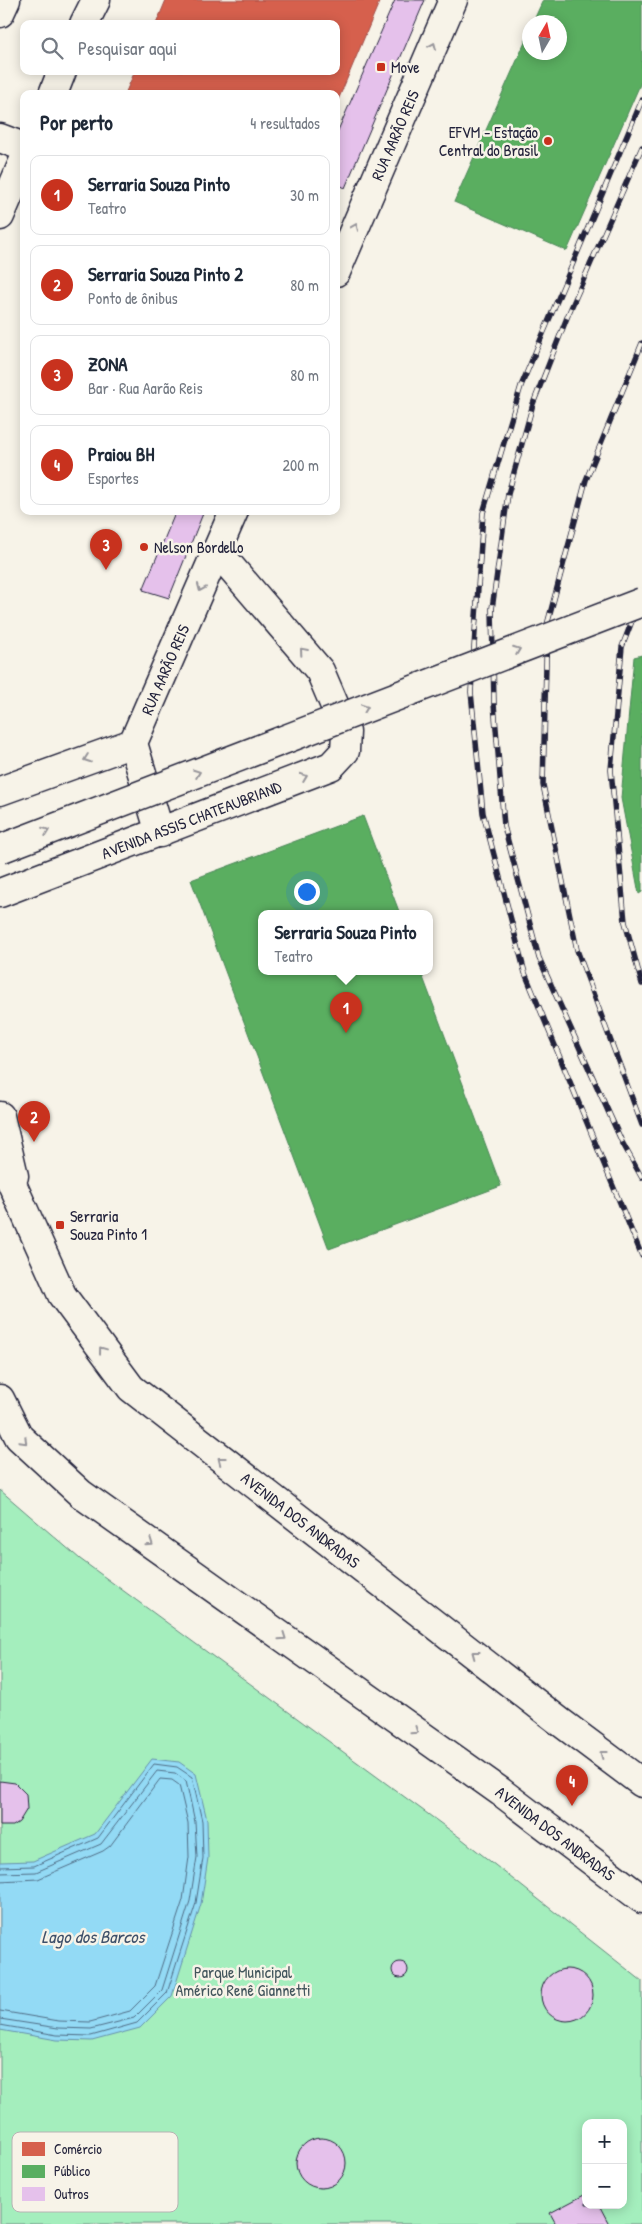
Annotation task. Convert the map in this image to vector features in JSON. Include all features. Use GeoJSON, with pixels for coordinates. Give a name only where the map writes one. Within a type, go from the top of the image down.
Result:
{"type":"FeatureCollection","features":[{"type":"Feature","properties":{"kind":"street"},"geometry":{"type":"LineString","coordinates":[[0,13],[6,0]]}},
{"type":"Feature","properties":{"kind":"street"},"geometry":{"type":"LineString","coordinates":[[86,20],[96,0]]}},
{"type":"Feature","properties":{"kind":"street","name":"RUA AARÃO REIS"},"geometry":{"type":"LineString","coordinates":[[340,263],[453,0]]}},
{"type":"Feature","properties":{"kind":"street"},"geometry":{"type":"LineString","coordinates":[[54,90],[60,75]]}},
{"type":"Feature","properties":{"kind":"street"},"geometry":{"type":"LineString","coordinates":[[0,138],[20,146]]}},
{"type":"Feature","properties":{"kind":"street"},"geometry":{"type":"LineString","coordinates":[[0,216],[20,169]]}},
{"type":"Feature","properties":{"kind":"street","name":"RUA AARÃO REIS"},"geometry":{"type":"LineString","coordinates":[[133,743],[232,515]]}},
{"type":"Feature","properties":{"kind":"street","name":"AVENIDA ASSIS CHATEAUBRIAND"},"geometry":{"type":"LineString","coordinates":[[0,894],[331,766],[345,751],[346,732],[320,671],[216,551]]}},
{"type":"Feature","properties":{"kind":"street"},"geometry":{"type":"LineString","coordinates":[[0,849],[642,602]]}},
{"type":"Feature","properties":{"kind":"street"},"geometry":{"type":"LineString","coordinates":[[0,791],[133,743],[160,833]]}},
{"type":"Feature","properties":{"kind":"street","name":"AVENIDA DOS ANDRADAS"},"geometry":{"type":"LineString","coordinates":[[0,1116],[21,1204]]}},
{"type":"Feature","properties":{"kind":"street","name":"AVENIDA DOS ANDRADAS"},"geometry":{"type":"LineString","coordinates":[[0,1157],[62,1295],[131,1388],[218,1458],[495,1669],[559,1722],[642,1783]]}},
{"type":"Feature","properties":{"kind":"street","name":"AVENIDA DOS ANDRADAS"},"geometry":{"type":"LineString","coordinates":[[0,1399],[19,1437],[81,1494],[501,1792],[642,1899]]}},
{"type":"Feature","properties":{"kind":"green space","name":"Parque Municipal Américo Renê Giannetti"},"geometry":{"type":"Polygon","coordinates":[[[0,1490],[80,1559],[462,1839],[642,1981],[642,2224],[0,2224],[0,1490]]]}},
{"type":"Feature","properties":{"kind":"water","name":"Lago dos Barcos"},"geometry":{"type":"Polygon","coordinates":[[[152,1759],[179,1762],[196,1774],[207,1820],[208,1858],[201,1904],[172,1996],[140,2028],[92,2041],[57,2040],[0,2030],[0,1862],[33,1861],[95,1834],[152,1759]]]}},
{"type":"Feature","properties":{"kind":"building: Comércio"},"geometry":{"type":"Polygon","coordinates":[[[166,0],[380,0],[340,95],[340,90],[127,90],[133,75],[340,75],[340,20],[158,20],[166,0]]]}},
{"type":"Feature","properties":{"kind":"building: Público","name":"EFVM - Estação Central do Brasil"},"geometry":{"type":"Polygon","coordinates":[[[543,0],[642,0],[642,80],[567,251],[454,202],[522,49],[522,60],[567,60],[567,15],[536,15],[543,0]]]}},
{"type":"Feature","properties":{"kind":"building: Público"},"geometry":{"type":"Polygon","coordinates":[[[642,655],[642,892],[639,894],[621,798],[634,657],[642,655]]]}},
{"type":"Feature","properties":{"kind":"building: Público"},"geometry":{"type":"Polygon","coordinates":[[[363,816],[398,910],[258,910],[258,975],[422,975],[501,1186],[329,1249],[191,880],[363,816]]]}},
{"type":"Feature","properties":{"kind":"building: Outros","name":"Move"},"geometry":{"type":"Polygon","coordinates":[[[395,0],[425,0],[345,188],[340,185],[340,126],[395,0]]]}},
{"type":"Feature","properties":{"kind":"building: Outros"},"geometry":{"type":"Polygon","coordinates":[[[174,515],[202,515],[169,598],[143,590],[174,515]]]}},
{"type":"Feature","properties":{"kind":"building: Outros"},"geometry":{"type":"Polygon","coordinates":[[[0,1781],[15,1783],[26,1794],[27,1809],[19,1822],[13,1826],[0,1826],[0,1781]]]}},
{"type":"Feature","properties":{"kind":"building: Outros"},"geometry":{"type":"Polygon","coordinates":[[[397,1962],[403,1962],[408,1967],[406,1976],[397,1978],[392,1973],[392,1967],[397,1962]]]}},
{"type":"Feature","properties":{"kind":"building: Outros"},"geometry":{"type":"Polygon","coordinates":[[[567,1969],[581,1973],[589,1981],[593,1995],[589,2009],[581,2017],[567,2021],[553,2017],[545,2009],[541,1995],[545,1981],[553,1973],[567,1969]]]}},
{"type":"Feature","properties":{"kind":"building: Outros"},"geometry":{"type":"Polygon","coordinates":[[[316,2138],[326,2138],[339,2145],[346,2158],[346,2168],[339,2181],[326,2188],[316,2188],[307,2184],[300,2177],[296,2168],[296,2158],[300,2149],[307,2142],[316,2138]]]}},
{"type":"Feature","properties":{"kind":"building: Outros"},"geometry":{"type":"Polygon","coordinates":[[[582,2196],[582,2209],[601,2209],[609,2224],[556,2224],[550,2213],[582,2196]]]}},
{"type":"Feature","properties":{"kind":"railway"},"geometry":{"type":"LineString","coordinates":[[642,100],[521,386],[483,513],[471,692],[483,813],[525,973],[642,1256]]}},
{"type":"Feature","properties":{"kind":"railway"},"geometry":{"type":"LineString","coordinates":[[642,147],[568,315],[533,404],[508,494],[492,609],[494,704],[504,826],[539,958],[622,1142],[642,1178]]}},
{"type":"Feature","properties":{"kind":"railway"},"geometry":{"type":"LineString","coordinates":[[642,343],[586,480],[547,625],[543,785],[577,950],[642,1125]]}},
{"type":"Feature","properties":{"kind":"railway"},"geometry":{"type":"LineString","coordinates":[[642,595],[622,647],[611,770],[625,922],[642,984]]}},
{"type":"Feature","properties":{"kind":"place","name":"Move"},"geometry":{"type":"Point","coordinates":[381,67]}},
{"type":"Feature","properties":{"kind":"place","name":"EFVM - Estação Central do Brasil"},"geometry":{"type":"Point","coordinates":[548,141]}},
{"type":"Feature","properties":{"kind":"place","name":"Nelson Bordello"},"geometry":{"type":"Point","coordinates":[144,547]}},
{"type":"Feature","properties":{"kind":"place","name":"ZONA"},"geometry":{"type":"Point","coordinates":[106,570]}},
{"type":"Feature","properties":{"kind":"place","name":"Serraria Souza Pinto"},"geometry":{"type":"Point","coordinates":[346,1033]}},
{"type":"Feature","properties":{"kind":"place","name":"Serraria Souza Pinto 2"},"geometry":{"type":"Point","coordinates":[34,1142]}},
{"type":"Feature","properties":{"kind":"place","name":"Serraria Souza Pinto 1"},"geometry":{"type":"Point","coordinates":[60,1225]}},
{"type":"Feature","properties":{"kind":"place","name":"Praiou BH"},"geometry":{"type":"Point","coordinates":[572,1806]}}]}
